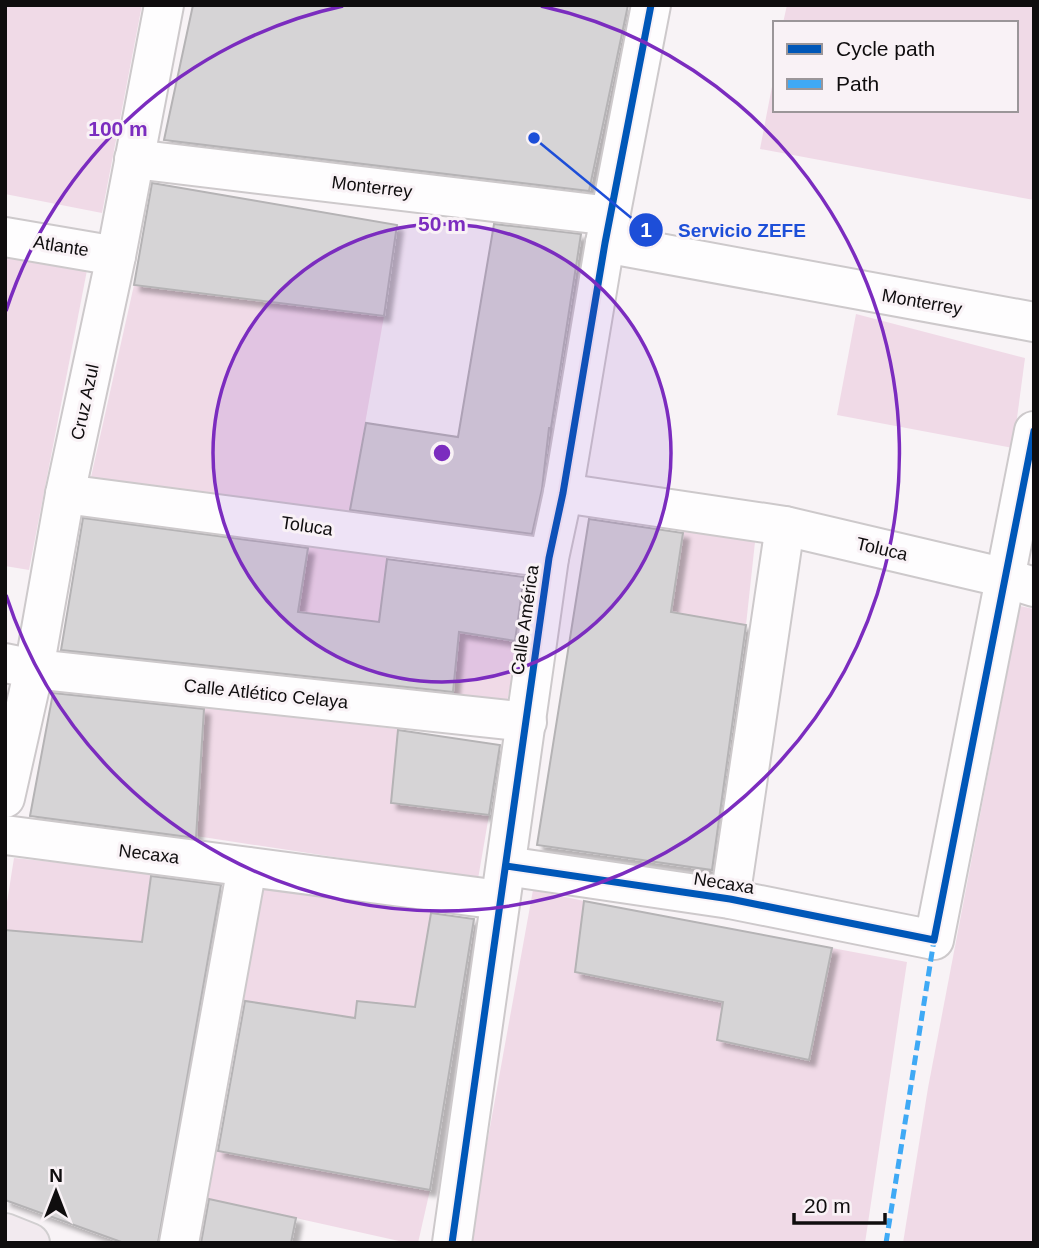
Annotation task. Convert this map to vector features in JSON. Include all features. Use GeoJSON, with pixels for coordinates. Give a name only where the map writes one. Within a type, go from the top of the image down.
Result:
{"type":"FeatureCollection","features":[{"type":"Feature","properties":{"kind":"main road"},"geometry":{"type":"LineString","coordinates":[[5,1233],[30,1243]]}},
{"type":"Feature","properties":{"kind":"street","name":"Cruz Azul"},"geometry":{"type":"LineString","coordinates":[[5,798],[20,666],[65,495],[116,256],[164,5]]}},
{"type":"Feature","properties":{"kind":"street","name":"Calle América"},"geometry":{"type":"LineString","coordinates":[[452,1243],[549,558],[563,494],[608,230],[651,5]]}},
{"type":"Feature","properties":{"kind":"street","name":"Monterrey"},"geometry":{"type":"LineString","coordinates":[[134,159],[608,230],[1034,322]]}},
{"type":"Feature","properties":{"kind":"street","name":"Atlante"},"geometry":{"type":"LineString","coordinates":[[5,237],[116,256]]}},
{"type":"Feature","properties":{"kind":"street"},"geometry":{"type":"LineString","coordinates":[[1020,583],[1034,431]]}},
{"type":"Feature","properties":{"kind":"street","name":"Toluca"},"geometry":{"type":"LineString","coordinates":[[563,494],[785,526],[1020,583]]}},
{"type":"Feature","properties":{"kind":"street","name":"Toluca"},"geometry":{"type":"LineString","coordinates":[[65,495],[549,558]]}},
{"type":"Feature","properties":{"kind":"street"},"geometry":{"type":"LineString","coordinates":[[730,899],[785,526]]}},
{"type":"Feature","properties":{"kind":"street","name":"Necaxa"},"geometry":{"type":"LineString","coordinates":[[5,835],[247,867],[730,899],[934,940],[1020,583]]}},
{"type":"Feature","properties":{"kind":"street","name":"Calle Atlético Celaya"},"geometry":{"type":"LineString","coordinates":[[20,666],[527,722]]}},
{"type":"Feature","properties":{"kind":"street"},"geometry":{"type":"LineString","coordinates":[[179,1243],[247,867]]}},
{"type":"Feature","properties":{"kind":"shaded area"},"geometry":{"type":"Polygon","coordinates":[[[5,5],[142,5],[102,213],[5,194],[5,5]]]}},
{"type":"Feature","properties":{"kind":"shaded area"},"geometry":{"type":"Polygon","coordinates":[[[787,5],[1034,5],[1034,200],[760,149],[773,81],[773,112],[1018,112],[1018,21],[783,21],[787,5]]]}},
{"type":"Feature","properties":{"kind":"shaded area"},"geometry":{"type":"Polygon","coordinates":[[[5,253],[88,265],[29,570],[5,566],[5,253]]]}},
{"type":"Feature","properties":{"kind":"shaded area"},"geometry":{"type":"Polygon","coordinates":[[[134,285],[384,316],[347,526],[91,477],[134,285]]]}},
{"type":"Feature","properties":{"kind":"shaded area"},"geometry":{"type":"Polygon","coordinates":[[[856,314],[1025,358],[1013,448],[837,415],[856,314]]]}},
{"type":"Feature","properties":{"kind":"shaded area"},"geometry":{"type":"Polygon","coordinates":[[[684,531],[755,542],[746,625],[671,612],[684,531]]]}},
{"type":"Feature","properties":{"kind":"shaded area"},"geometry":{"type":"Polygon","coordinates":[[[309,543],[388,554],[379,622],[298,612],[309,543]]]}},
{"type":"Feature","properties":{"kind":"shaded area"},"geometry":{"type":"Polygon","coordinates":[[[1020,606],[1034,609],[1034,1243],[903,1243],[928,1088],[1020,606]]]}},
{"type":"Feature","properties":{"kind":"shaded area"},"geometry":{"type":"Polygon","coordinates":[[[459,632],[519,641],[506,707],[453,700],[459,632]]]}},
{"type":"Feature","properties":{"kind":"shaded area"},"geometry":{"type":"Polygon","coordinates":[[[204,707],[398,729],[391,803],[489,815],[478,879],[196,836],[204,707]]]}},
{"type":"Feature","properties":{"kind":"shaded area"},"geometry":{"type":"Polygon","coordinates":[[[14,858],[151,872],[139,963],[108,939],[5,930],[14,858]]]}},
{"type":"Feature","properties":{"kind":"shaded area"},"geometry":{"type":"Polygon","coordinates":[[[260,875],[433,900],[415,1007],[358,1001],[355,1018],[240,1000],[260,875]]]}},
{"type":"Feature","properties":{"kind":"shaded area"},"geometry":{"type":"Polygon","coordinates":[[[533,890],[584,901],[723,1002],[717,1040],[809,1060],[832,948],[907,962],[865,1243],[469,1243],[533,890]]]}},
{"type":"Feature","properties":{"kind":"shaded area"},"geometry":{"type":"Polygon","coordinates":[[[214,1150],[430,1190],[418,1243],[205,1198],[214,1150]]]}},
{"type":"Feature","properties":{"kind":"building"},"geometry":{"type":"Polygon","coordinates":[[[193,5],[628,5],[589,191],[164,140],[193,5]]]}},
{"type":"Feature","properties":{"kind":"building"},"geometry":{"type":"Polygon","coordinates":[[[152,183],[397,225],[384,316],[134,285],[152,183]]]}},
{"type":"Feature","properties":{"kind":"building"},"geometry":{"type":"Polygon","coordinates":[[[494,224],[581,234],[549,428],[542,489],[532,534],[350,510],[366,423],[458,437],[494,224]]]}},
{"type":"Feature","properties":{"kind":"building"},"geometry":{"type":"Polygon","coordinates":[[[83,518],[308,548],[298,612],[379,622],[387,559],[524,577],[515,641],[459,632],[453,692],[61,650],[83,518]]]}},
{"type":"Feature","properties":{"kind":"building"},"geometry":{"type":"Polygon","coordinates":[[[589,519],[683,533],[671,612],[746,625],[712,870],[537,845],[589,519]]]}},
{"type":"Feature","properties":{"kind":"building"},"geometry":{"type":"Polygon","coordinates":[[[53,693],[204,709],[196,838],[30,816],[53,693]]]}},
{"type":"Feature","properties":{"kind":"building"},"geometry":{"type":"Polygon","coordinates":[[[398,730],[500,745],[489,815],[391,803],[398,730]]]}},
{"type":"Feature","properties":{"kind":"building"},"geometry":{"type":"Polygon","coordinates":[[[151,876],[221,885],[158,1243],[124,1243],[5,1200],[5,930],[142,942],[151,876]]]}},
{"type":"Feature","properties":{"kind":"building"},"geometry":{"type":"Polygon","coordinates":[[[584,901],[832,948],[809,1060],[717,1040],[723,1002],[575,972],[584,901]]]}},
{"type":"Feature","properties":{"kind":"building"},"geometry":{"type":"Polygon","coordinates":[[[431,913],[474,919],[430,1190],[218,1151],[245,1001],[355,1018],[357,1001],[415,1007],[431,913]]]}},
{"type":"Feature","properties":{"kind":"building"},"geometry":{"type":"Polygon","coordinates":[[[209,1199],[296,1218],[291,1243],[201,1243],[209,1199]]]}},
{"type":"Feature","properties":{"kind":"marked path"},"geometry":{"type":"LineString","coordinates":[[886,1243],[934,940]]}},
{"type":"Feature","properties":{"kind":"cycle path"},"geometry":{"type":"LineString","coordinates":[[452,1243],[549,558],[651,5]]}},
{"type":"Feature","properties":{"kind":"cycle path"},"geometry":{"type":"LineString","coordinates":[[506,866],[730,899],[934,940],[1034,431]]}},
{"type":"Feature","properties":{"kind":"place","name":"Servicio ZEFE"},"geometry":{"type":"Point","coordinates":[534,138]}}]}
